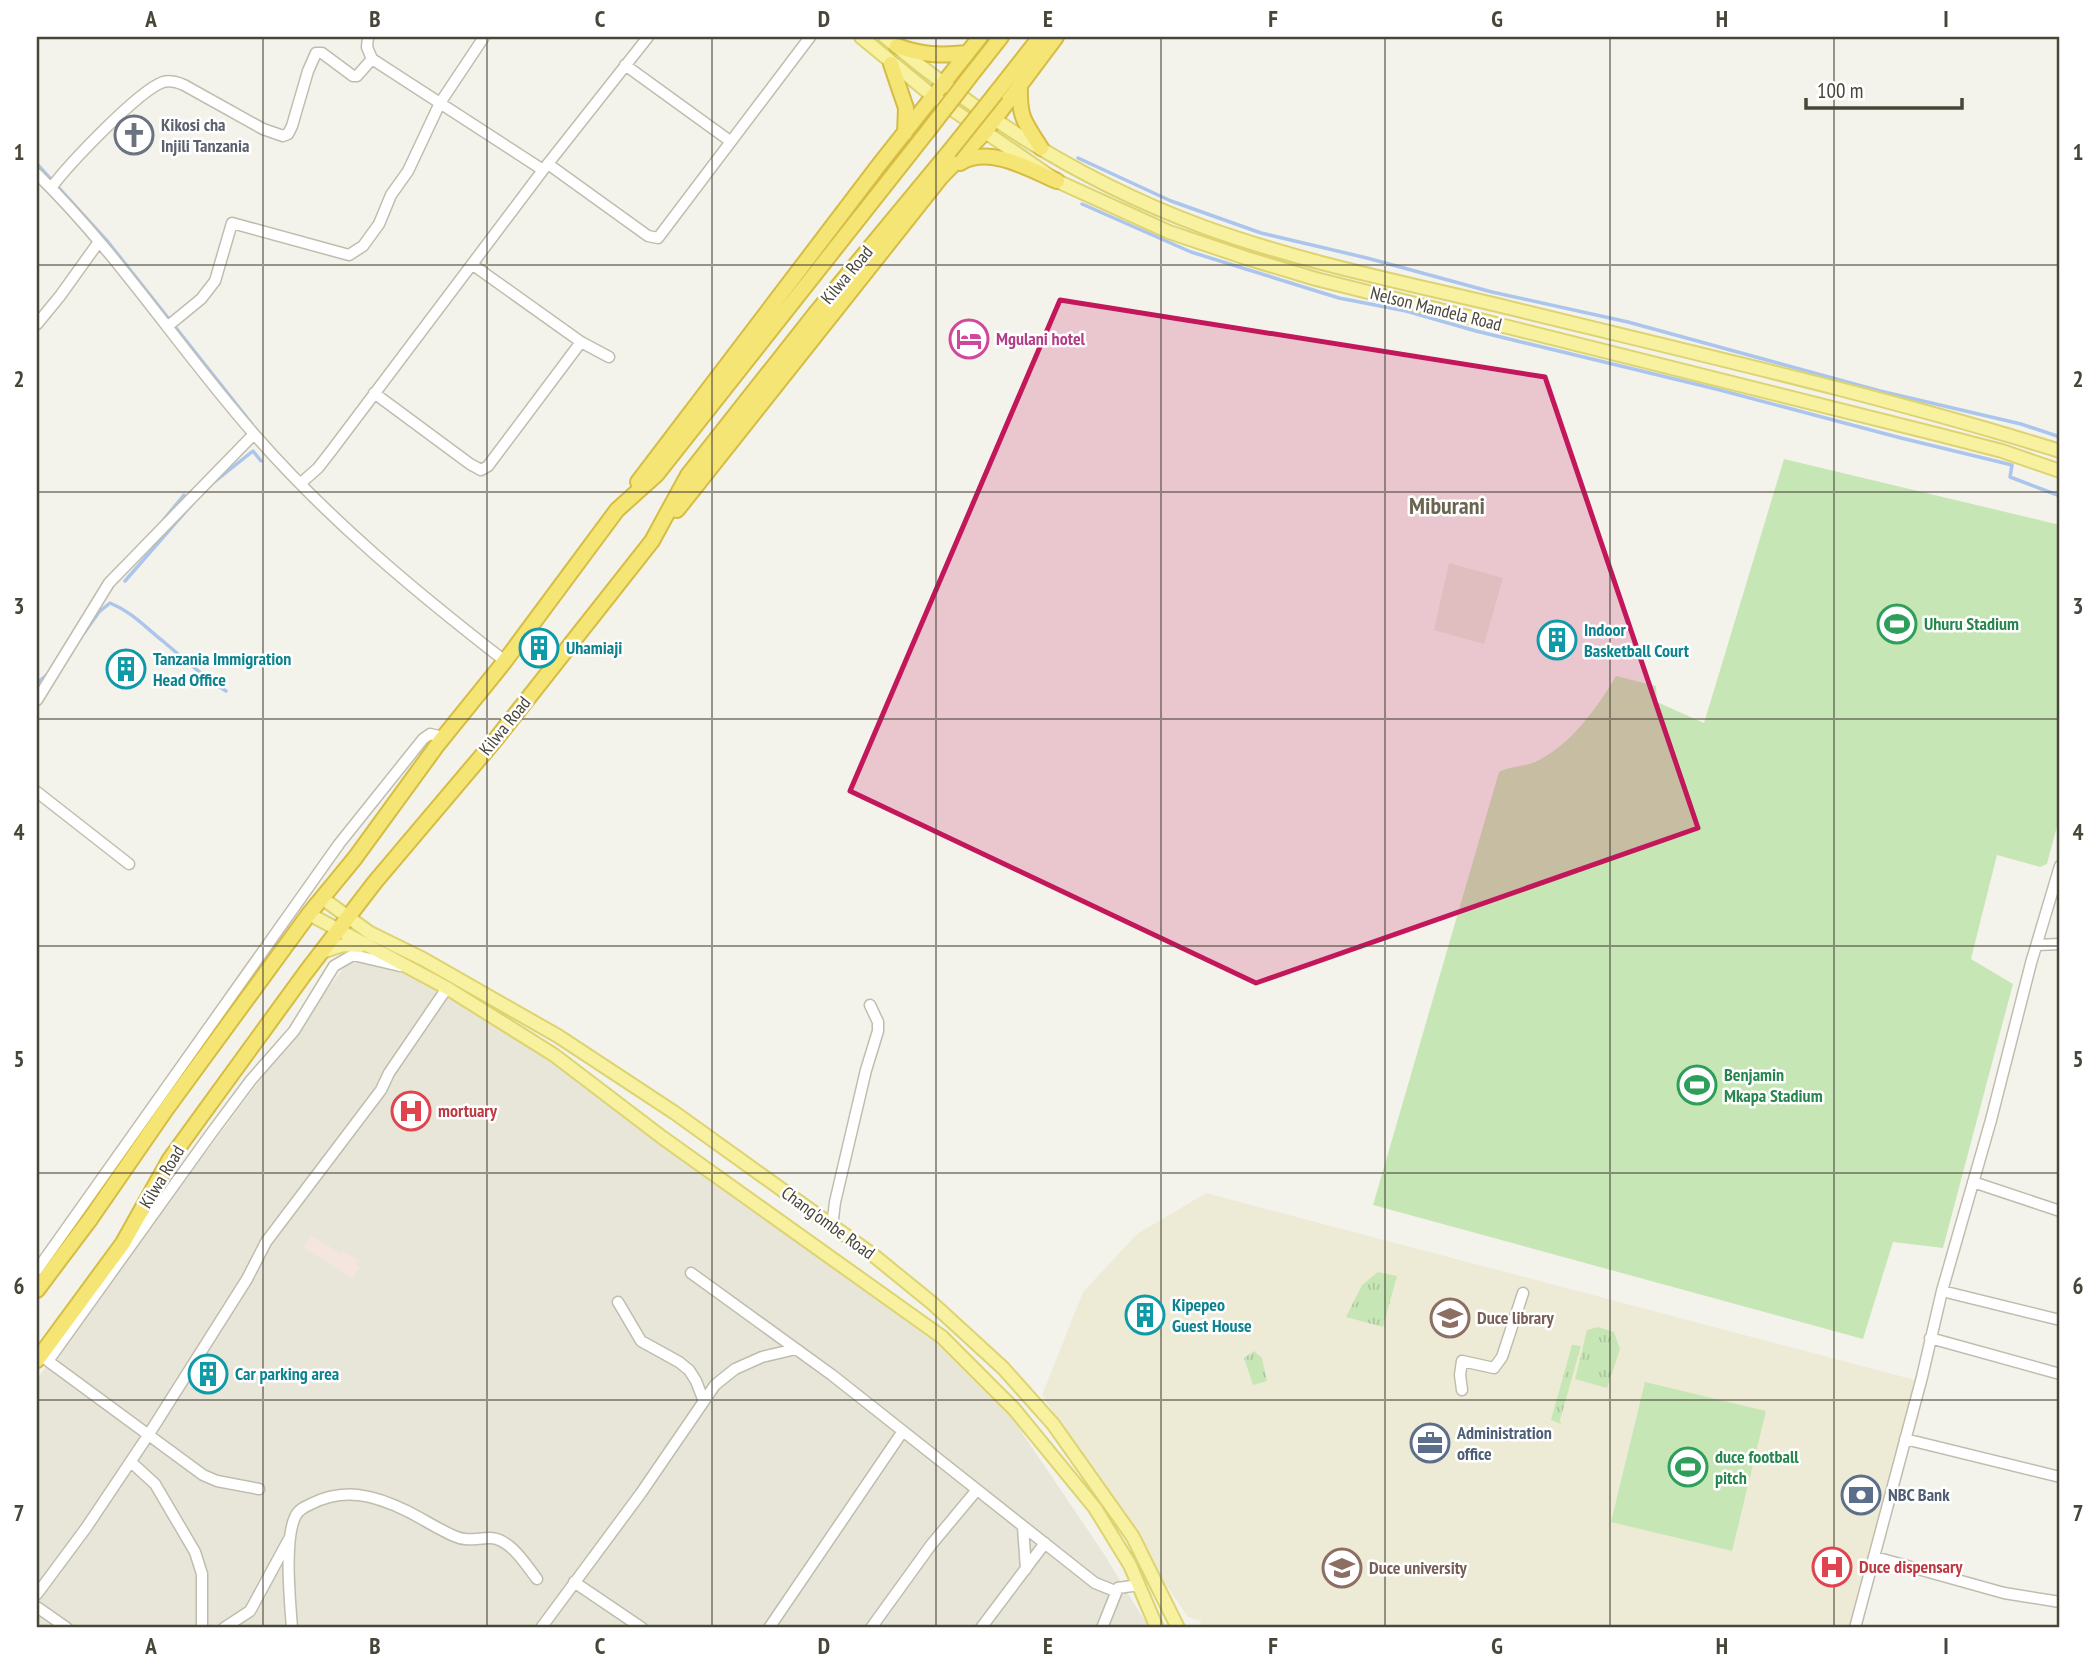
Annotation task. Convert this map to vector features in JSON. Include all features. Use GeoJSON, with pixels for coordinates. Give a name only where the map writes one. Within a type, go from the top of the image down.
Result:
{"type":"FeatureCollection","features":[{"type":"Feature","properties":{"kind":"highway"},"geometry":{"type":"LineString","coordinates":[[617,510],[879,165],[980,37]]}},
{"type":"Feature","properties":{"kind":"highway","name":"Kilwa Road"},"geometry":{"type":"LineString","coordinates":[[37,1290],[309,914],[355,858],[617,510],[657,474],[1001,37]]}},
{"type":"Feature","properties":{"kind":"highway","name":"Kilwa Road"},"geometry":{"type":"LineString","coordinates":[[40,1357],[123,1243],[170,1159],[338,930],[496,739],[652,541],[688,474],[1040,37]]}},
{"type":"Feature","properties":{"kind":"highway"},"geometry":{"type":"LineString","coordinates":[[652,541],[947,170],[985,132],[1056,37]]}},
{"type":"Feature","properties":{"kind":"highway"},"geometry":{"type":"LineString","coordinates":[[891,42],[920,54],[967,53]]}},
{"type":"Feature","properties":{"kind":"highway"},"geometry":{"type":"LineString","coordinates":[[891,64],[906,108],[905,135]]}},
{"type":"Feature","properties":{"kind":"highway"},"geometry":{"type":"LineString","coordinates":[[1020,86],[1019,108],[1023,121],[1041,148]]}},
{"type":"Feature","properties":{"kind":"highway"},"geometry":{"type":"LineString","coordinates":[[947,170],[978,155],[1011,162],[1057,181]]}},
{"type":"Feature","properties":{"kind":"main road","name":"Nelson Mandela Road"},"geometry":{"type":"LineString","coordinates":[[860,37],[934,97],[1057,181],[1169,232],[1316,279],[1940,435],[2002,451],[2060,471]]}},
{"type":"Feature","properties":{"kind":"main road","name":"Nelson Mandela Road"},"geometry":{"type":"LineString","coordinates":[[891,42],[944,83],[1041,148],[1130,197],[1205,227],[1321,261],[1941,415],[2060,451]]}},
{"type":"Feature","properties":{"kind":"main road","name":"Chang'ombe Road"},"geometry":{"type":"LineString","coordinates":[[322,898],[370,933],[422,959],[558,1036],[738,1156],[873,1255],[932,1303],[1003,1367],[1052,1424],[1133,1536],[1178,1628]]}},
{"type":"Feature","properties":{"kind":"main road"},"geometry":{"type":"LineString","coordinates":[[363,898],[361,912],[370,933]]}},
{"type":"Feature","properties":{"kind":"main road","name":"Chang'ombe Road"},"geometry":{"type":"LineString","coordinates":[[309,914],[447,988],[554,1055],[663,1138],[942,1337],[1014,1409],[1095,1508],[1139,1585],[1157,1628]]}},
{"type":"Feature","properties":{"kind":"main road","name":"Chang'ombe Road"},"geometry":{"type":"LineString","coordinates":[[322,952],[351,944],[370,949]]}},
{"type":"Feature","properties":{"kind":"street"},"geometry":{"type":"LineString","coordinates":[[368,37],[372,59],[546,167],[648,236],[658,238],[810,37]]}},
{"type":"Feature","properties":{"kind":"street"},"geometry":{"type":"LineString","coordinates":[[168,326],[201,299],[215,281],[232,223],[349,254],[363,246],[379,224],[391,195],[408,172],[440,103],[484,37]]}},
{"type":"Feature","properties":{"kind":"street"},"geometry":{"type":"LineString","coordinates":[[302,483],[318,468],[648,37]]}},
{"type":"Feature","properties":{"kind":"street"},"geometry":{"type":"LineString","coordinates":[[51,188],[123,111],[148,89],[164,82],[172,81],[184,85],[263,129],[283,136],[288,134],[292,126],[316,53],[322,53],[353,76],[362,72],[372,59]]}},
{"type":"Feature","properties":{"kind":"street"},"geometry":{"type":"LineString","coordinates":[[625,65],[730,141]]}},
{"type":"Feature","properties":{"kind":"street"},"geometry":{"type":"LineString","coordinates":[[37,174],[168,326],[254,435],[345,529],[505,661]]}},
{"type":"Feature","properties":{"kind":"street"},"geometry":{"type":"LineString","coordinates":[[37,324],[98,243]]}},
{"type":"Feature","properties":{"kind":"street"},"geometry":{"type":"LineString","coordinates":[[473,265],[581,342],[609,357]]}},
{"type":"Feature","properties":{"kind":"street"},"geometry":{"type":"LineString","coordinates":[[374,393],[481,470],[488,466],[581,342]]}},
{"type":"Feature","properties":{"kind":"street"},"geometry":{"type":"LineString","coordinates":[[37,700],[109,583],[254,435]]}},
{"type":"Feature","properties":{"kind":"street"},"geometry":{"type":"LineString","coordinates":[[37,1270],[339,844],[423,738],[430,734],[444,737]]}},
{"type":"Feature","properties":{"kind":"street"},"geometry":{"type":"LineString","coordinates":[[37,792],[130,864]]}},
{"type":"Feature","properties":{"kind":"street"},"geometry":{"type":"LineString","coordinates":[[1855,1628],[1942,1290],[2060,866]]}},
{"type":"Feature","properties":{"kind":"street"},"geometry":{"type":"LineString","coordinates":[[2037,945],[2060,944]]}},
{"type":"Feature","properties":{"kind":"street"},"geometry":{"type":"LineString","coordinates":[[259,1489],[217,1481],[203,1475],[40,1357],[251,1080],[293,1031],[334,966],[352,955],[404,966]]}},
{"type":"Feature","properties":{"kind":"street"},"geometry":{"type":"LineString","coordinates":[[37,1594],[131,1462],[247,1279],[266,1242],[381,1090],[389,1073],[447,988]]}},
{"type":"Feature","properties":{"kind":"street"},"geometry":{"type":"LineString","coordinates":[[832,1227],[835,1202],[866,1070],[878,1031],[878,1022],[870,1005]]}},
{"type":"Feature","properties":{"kind":"street"},"geometry":{"type":"LineString","coordinates":[[1973,1182],[2060,1210]]}},
{"type":"Feature","properties":{"kind":"street"},"geometry":{"type":"LineString","coordinates":[[691,1273],[796,1349],[1102,1587],[1115,1591],[1118,1588],[1139,1585]]}},
{"type":"Feature","properties":{"kind":"street"},"geometry":{"type":"LineString","coordinates":[[1942,1290],[2060,1320]]}},
{"type":"Feature","properties":{"kind":"street"},"geometry":{"type":"LineString","coordinates":[[1462,1390],[1462,1361],[1494,1368],[1502,1357],[1523,1293]]}},
{"type":"Feature","properties":{"kind":"street"},"geometry":{"type":"LineString","coordinates":[[618,1302],[641,1341],[689,1370],[704,1399]]}},
{"type":"Feature","properties":{"kind":"street"},"geometry":{"type":"LineString","coordinates":[[1930,1338],[2060,1374]]}},
{"type":"Feature","properties":{"kind":"street"},"geometry":{"type":"LineString","coordinates":[[541,1628],[642,1493],[715,1385],[735,1369],[762,1357],[796,1349]]}},
{"type":"Feature","properties":{"kind":"street"},"geometry":{"type":"LineString","coordinates":[[769,1628],[903,1431]]}},
{"type":"Feature","properties":{"kind":"street"},"geometry":{"type":"LineString","coordinates":[[1905,1439],[2060,1476]]}},
{"type":"Feature","properties":{"kind":"street"},"geometry":{"type":"LineString","coordinates":[[131,1462],[155,1484],[195,1552],[202,1574],[202,1628]]}},
{"type":"Feature","properties":{"kind":"street"},"geometry":{"type":"LineString","coordinates":[[871,1628],[931,1545],[976,1491]]}},
{"type":"Feature","properties":{"kind":"street"},"geometry":{"type":"LineString","coordinates":[[292,1628],[290,1538],[296,1513],[323,1498],[344,1493],[368,1496],[407,1511],[465,1540],[493,1538],[508,1544],[537,1578]]}},
{"type":"Feature","properties":{"kind":"street"},"geometry":{"type":"LineString","coordinates":[[1023,1527],[1026,1569]]}},
{"type":"Feature","properties":{"kind":"street"},"geometry":{"type":"LineString","coordinates":[[241,1628],[290,1538]]}},
{"type":"Feature","properties":{"kind":"street"},"geometry":{"type":"LineString","coordinates":[[981,1628],[1045,1544]]}},
{"type":"Feature","properties":{"kind":"street"},"geometry":{"type":"LineString","coordinates":[[1875,1557],[2004,1593],[2060,1602]]}},
{"type":"Feature","properties":{"kind":"street"},"geometry":{"type":"LineString","coordinates":[[574,1582],[642,1628]]}},
{"type":"Feature","properties":{"kind":"street"},"geometry":{"type":"LineString","coordinates":[[1102,1628],[1118,1588]]}},
{"type":"Feature","properties":{"kind":"street"},"geometry":{"type":"LineString","coordinates":[[37,1607],[67,1628]]}},
{"type":"Feature","properties":{"kind":"street"},"geometry":{"type":"LineString","coordinates":[[224,1628],[250,1611]]}},
{"type":"Feature","properties":{"kind":"highlighted area"},"geometry":{"type":"Polygon","coordinates":[[[1060,300],[1545,377],[1698,828],[1256,983],[850,791],[1060,300]]]}},
{"type":"Feature","properties":{"kind":"shaded area"},"geometry":{"type":"Polygon","coordinates":[[[1449,563],[1503,578],[1484,644],[1434,630],[1449,563]]]}},
{"type":"Feature","properties":{"kind":"shaded area"},"geometry":{"type":"Polygon","coordinates":[[[350,959],[417,975],[522,1026],[770,1210],[944,1349],[1010,1415],[1104,1554],[1149,1628],[37,1628],[37,1379],[350,959]]]}},
{"type":"Feature","properties":{"kind":"shaded area"},"geometry":{"type":"Polygon","coordinates":[[[1206,1193],[1915,1380],[1893,1475],[1851,1628],[1199,1628],[1201,1621],[1188,1617],[1042,1395],[1083,1292],[1137,1234],[1206,1193]]]}},
{"type":"Feature","properties":{"kind":"shaded area"},"geometry":{"type":"Polygon","coordinates":[[[311,1235],[341,1254],[343,1252],[358,1260],[355,1263],[360,1267],[352,1279],[303,1247],[311,1235]]]}},
{"type":"Feature","properties":{"kind":"green space","name":"Benjamin Mkapa Stadium"},"geometry":{"type":"Polygon","coordinates":[[[1784,459],[2060,525],[2060,815],[2047,864],[2040,867],[1997,855],[1971,959],[2013,984],[1943,1248],[1893,1242],[1863,1339],[1373,1205],[1499,772],[1535,762],[1560,746],[1582,725],[1616,676],[1656,686],[1657,702],[1704,723],[1784,459]]]}},
{"type":"Feature","properties":{"kind":"green space"},"geometry":{"type":"Polygon","coordinates":[[[1378,1272],[1397,1276],[1383,1327],[1346,1317],[1362,1285],[1378,1272]]]}},
{"type":"Feature","properties":{"kind":"green space"},"geometry":{"type":"Polygon","coordinates":[[[1598,1327],[1614,1332],[1620,1349],[1607,1388],[1575,1379],[1587,1330],[1598,1327]]]}},
{"type":"Feature","properties":{"kind":"green space"},"geometry":{"type":"Polygon","coordinates":[[[1572,1345],[1581,1346],[1561,1424],[1551,1420],[1572,1345]]]}},
{"type":"Feature","properties":{"kind":"green space"},"geometry":{"type":"Polygon","coordinates":[[[1254,1351],[1262,1358],[1267,1381],[1253,1385],[1244,1358],[1254,1351]]]}},
{"type":"Feature","properties":{"kind":"green space","name":"duce football pitch"},"geometry":{"type":"Polygon","coordinates":[[[1645,1382],[1766,1411],[1732,1551],[1611,1522],[1645,1382]]]}},
{"type":"Feature","properties":{"kind":"waterway"},"geometry":{"type":"LineString","coordinates":[[1078,158],[1171,201],[1261,233],[1492,292],[1628,322],[1880,391],[2021,424],[2060,437]]}},
{"type":"Feature","properties":{"kind":"waterway"},"geometry":{"type":"LineString","coordinates":[[37,164],[108,242],[252,424]]}},
{"type":"Feature","properties":{"kind":"waterway"},"geometry":{"type":"LineString","coordinates":[[1082,204],[1191,252],[1339,298],[1406,311],[1476,331],[2012,465],[2010,477],[2060,496]]}},
{"type":"Feature","properties":{"kind":"waterway"},"geometry":{"type":"LineString","coordinates":[[213,483],[253,451],[261,461]]}},
{"type":"Feature","properties":{"kind":"waterway"},"geometry":{"type":"LineString","coordinates":[[161,523],[184,495]]}},
{"type":"Feature","properties":{"kind":"waterway"},"geometry":{"type":"LineString","coordinates":[[125,581],[193,503]]}},
{"type":"Feature","properties":{"kind":"waterway"},"geometry":{"type":"LineString","coordinates":[[84,633],[99,612],[110,603],[132,615],[226,691]]}},
{"type":"Feature","properties":{"kind":"waterway"},"geometry":{"type":"LineString","coordinates":[[37,683],[48,674]]}},
{"type":"Feature","properties":{"kind":"place","name":"Kikosi cha Injili Tanzania"},"geometry":{"type":"Point","coordinates":[134,135]}},
{"type":"Feature","properties":{"kind":"place","name":"Mgulani hotel"},"geometry":{"type":"Point","coordinates":[969,339]}},
{"type":"Feature","properties":{"kind":"place","name":"Uhuru Stadium"},"geometry":{"type":"Point","coordinates":[1897,624]}},
{"type":"Feature","properties":{"kind":"place","name":"Indoor Basketball Court"},"geometry":{"type":"Point","coordinates":[1557,640]}},
{"type":"Feature","properties":{"kind":"place","name":"Uhamiaji"},"geometry":{"type":"Point","coordinates":[539,648]}},
{"type":"Feature","properties":{"kind":"place","name":"Tanzania Immigration Head Office"},"geometry":{"type":"Point","coordinates":[126,669]}},
{"type":"Feature","properties":{"kind":"place","name":"Benjamin Mkapa Stadium"},"geometry":{"type":"Point","coordinates":[1697,1085]}},
{"type":"Feature","properties":{"kind":"place","name":"mortuary"},"geometry":{"type":"Point","coordinates":[411,1111]}},
{"type":"Feature","properties":{"kind":"place","name":"Kipepeo Guest House"},"geometry":{"type":"Point","coordinates":[1145,1315]}},
{"type":"Feature","properties":{"kind":"place","name":"Duce library"},"geometry":{"type":"Point","coordinates":[1450,1318]}},
{"type":"Feature","properties":{"kind":"place","name":"Car parking area"},"geometry":{"type":"Point","coordinates":[208,1374]}},
{"type":"Feature","properties":{"kind":"place","name":"Administration office"},"geometry":{"type":"Point","coordinates":[1430,1443]}},
{"type":"Feature","properties":{"kind":"place","name":"duce football pitch"},"geometry":{"type":"Point","coordinates":[1688,1467]}},
{"type":"Feature","properties":{"kind":"place","name":"NBC Bank"},"geometry":{"type":"Point","coordinates":[1861,1495]}},
{"type":"Feature","properties":{"kind":"place","name":"Duce dispensary"},"geometry":{"type":"Point","coordinates":[1832,1567]}},
{"type":"Feature","properties":{"kind":"place","name":"Duce university"},"geometry":{"type":"Point","coordinates":[1342,1568]}},
{"type":"Feature","properties":{"kind":"district","name":"Miburani"},"geometry":{"type":"Point","coordinates":[1447,506]}}]}
